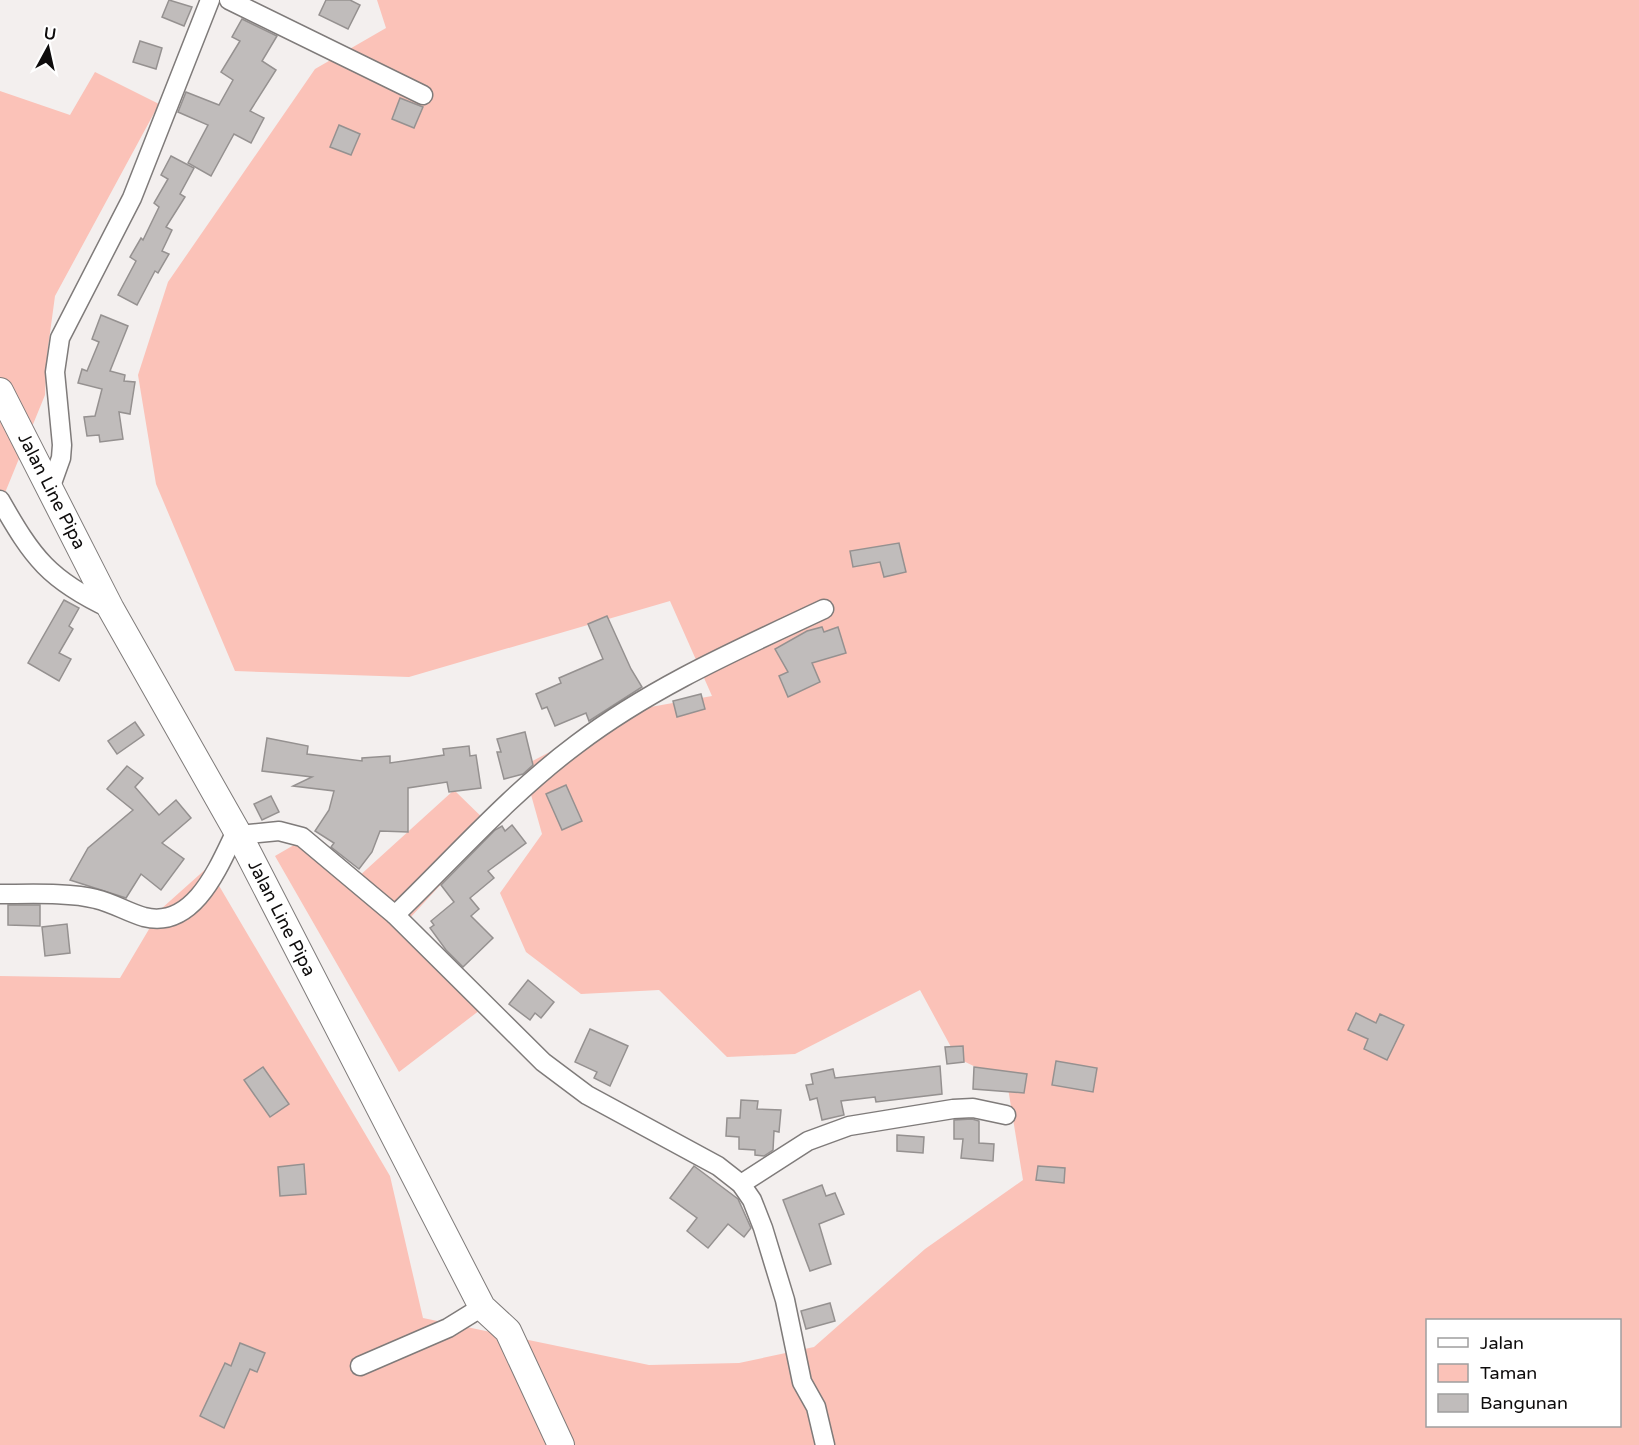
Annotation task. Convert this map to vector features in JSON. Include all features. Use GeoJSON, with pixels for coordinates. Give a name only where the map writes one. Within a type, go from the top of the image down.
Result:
{"type":"FeatureCollection","features":[{"type":"Feature","properties":{"kind":"main road","name":"Jalan Line Pipa"},"geometry":{"type":"LineString","coordinates":[[0,391],[51,486],[111,609],[238,833],[482,1307],[508,1331],[561,1445]]}},
{"type":"Feature","properties":{"kind":"street"},"geometry":{"type":"LineString","coordinates":[[51,486],[59,464],[62,445],[55,372],[60,338],[132,198],[210,0]]}},
{"type":"Feature","properties":{"kind":"street"},"geometry":{"type":"LineString","coordinates":[[229,0],[423,95]]}},
{"type":"Feature","properties":{"kind":"street"},"geometry":{"type":"LineString","coordinates":[[0,500],[20,535],[56,578],[111,609]]}},
{"type":"Feature","properties":{"kind":"street"},"geometry":{"type":"LineString","coordinates":[[395,915],[494,815],[578,743],[695,670],[824,609]]}},
{"type":"Feature","properties":{"kind":"street"},"geometry":{"type":"LineString","coordinates":[[0,894],[97,899],[153,918],[178,914],[202,892],[238,833],[279,831],[302,837],[395,915],[543,1062],[587,1095],[718,1166],[741,1184],[752,1200],[763,1228],[785,1300],[802,1382],[816,1407],[825,1445]]}},
{"type":"Feature","properties":{"kind":"street"},"geometry":{"type":"LineString","coordinates":[[741,1184],[808,1141],[849,1126],[953,1108],[973,1108],[1006,1115]]}},
{"type":"Feature","properties":{"kind":"street"},"geometry":{"type":"LineString","coordinates":[[360,1365],[448,1328],[482,1307]]}},
{"type":"Feature","properties":{"kind":"green space"},"geometry":{"type":"Polygon","coordinates":[[[377,0],[1639,0],[1639,1445],[0,1445],[0,976],[120,978],[161,909],[208,867],[390,1176],[423,1318],[649,1365],[739,1363],[814,1347],[925,1249],[1023,1180],[1007,1082],[957,1058],[920,990],[795,1054],[727,1057],[659,990],[581,994],[526,952],[500,893],[542,834],[523,766],[628,711],[712,696],[670,601],[409,677],[235,671],[156,484],[138,375],[168,282],[315,69],[386,28],[377,0]]]}},
{"type":"Feature","properties":{"kind":"green space"},"geometry":{"type":"Polygon","coordinates":[[[95,72],[159,104],[55,296],[47,355],[45,395],[0,505],[0,91],[70,115],[95,72]]]}},
{"type":"Feature","properties":{"kind":"green space"},"geometry":{"type":"Polygon","coordinates":[[[454,790],[493,828],[409,919],[480,1010],[399,1072],[275,856],[306,838],[357,878],[454,790]]]}},
{"type":"Feature","properties":{"kind":"building"},"geometry":{"type":"Polygon","coordinates":[[[169,0],[192,7],[184,26],[162,17],[169,0]]]}},
{"type":"Feature","properties":{"kind":"building"},"geometry":{"type":"Polygon","coordinates":[[[326,0],[350,0],[360,5],[348,29],[319,15],[326,0]]]}},
{"type":"Feature","properties":{"kind":"building"},"geometry":{"type":"Polygon","coordinates":[[[242,19],[277,36],[262,61],[276,70],[250,111],[264,118],[251,143],[234,134],[211,176],[188,163],[208,125],[178,112],[186,92],[219,105],[233,80],[221,72],[240,41],[232,37],[242,19]]]}},
{"type":"Feature","properties":{"kind":"building"},"geometry":{"type":"Polygon","coordinates":[[[140,41],[162,48],[156,69],[133,62],[140,41]]]}},
{"type":"Feature","properties":{"kind":"building"},"geometry":{"type":"Polygon","coordinates":[[[400,98],[423,107],[414,128],[392,119],[400,98]]]}},
{"type":"Feature","properties":{"kind":"building"},"geometry":{"type":"Polygon","coordinates":[[[339,125],[360,134],[351,155],[330,147],[339,125]]]}},
{"type":"Feature","properties":{"kind":"building"},"geometry":{"type":"Polygon","coordinates":[[[171,156],[194,168],[180,194],[185,197],[166,227],[172,230],[162,251],[169,254],[158,273],[155,271],[137,305],[118,295],[136,261],[130,257],[141,238],[143,240],[159,207],[154,203],[168,179],[161,175],[171,156]]]}},
{"type":"Feature","properties":{"kind":"building"},"geometry":{"type":"Polygon","coordinates":[[[101,315],[128,326],[110,371],[125,375],[124,381],[135,382],[130,414],[119,412],[123,439],[100,442],[99,435],[87,436],[84,417],[95,416],[102,389],[78,383],[82,369],[87,371],[99,342],[92,339],[101,315]]]}},
{"type":"Feature","properties":{"kind":"building"},"geometry":{"type":"Polygon","coordinates":[[[899,543],[906,572],[884,577],[880,562],[853,567],[850,551],[899,543]]]}},
{"type":"Feature","properties":{"kind":"building"},"geometry":{"type":"Polygon","coordinates":[[[64,600],[79,608],[69,626],[73,629],[59,653],[71,659],[59,681],[28,663],[64,600]]]}},
{"type":"Feature","properties":{"kind":"building"},"geometry":{"type":"Polygon","coordinates":[[[607,616],[631,669],[642,687],[589,721],[586,713],[555,726],[547,707],[542,709],[536,694],[561,683],[559,678],[603,659],[588,624],[607,616]]]}},
{"type":"Feature","properties":{"kind":"building"},"geometry":{"type":"Polygon","coordinates":[[[822,627],[824,632],[838,627],[846,653],[812,663],[820,682],[788,697],[779,676],[788,672],[775,649],[807,631],[822,627]]]}},
{"type":"Feature","properties":{"kind":"building"},"geometry":{"type":"Polygon","coordinates":[[[701,694],[705,709],[677,717],[673,701],[701,694]]]}},
{"type":"Feature","properties":{"kind":"building"},"geometry":{"type":"Polygon","coordinates":[[[135,722],[144,735],[117,754],[108,741],[135,722]]]}},
{"type":"Feature","properties":{"kind":"building"},"geometry":{"type":"Polygon","coordinates":[[[525,732],[533,765],[523,774],[504,779],[497,752],[501,752],[497,739],[525,732]]]}},
{"type":"Feature","properties":{"kind":"building"},"geometry":{"type":"Polygon","coordinates":[[[267,738],[308,746],[307,754],[362,761],[362,758],[390,756],[390,763],[444,755],[443,749],[469,746],[470,756],[476,755],[481,788],[449,792],[447,782],[408,788],[408,832],[380,831],[372,852],[359,869],[331,847],[334,843],[315,831],[329,810],[334,791],[293,786],[312,777],[262,771],[267,738]]]}},
{"type":"Feature","properties":{"kind":"building"},"geometry":{"type":"Polygon","coordinates":[[[127,766],[143,778],[135,787],[159,815],[176,800],[191,818],[162,843],[184,859],[161,890],[141,874],[126,898],[70,880],[88,848],[133,810],[107,789],[127,766]]]}},
{"type":"Feature","properties":{"kind":"building"},"geometry":{"type":"Polygon","coordinates":[[[566,785],[582,821],[562,830],[546,794],[566,785]]]}},
{"type":"Feature","properties":{"kind":"building"},"geometry":{"type":"Polygon","coordinates":[[[271,796],[279,812],[262,820],[254,804],[271,796]]]}},
{"type":"Feature","properties":{"kind":"building"},"geometry":{"type":"Polygon","coordinates":[[[512,825],[526,843],[488,871],[494,878],[470,898],[479,909],[471,916],[493,938],[463,967],[446,950],[430,928],[434,925],[431,921],[454,902],[441,885],[495,830],[502,826],[505,831],[512,825]]]}},
{"type":"Feature","properties":{"kind":"building"},"geometry":{"type":"Polygon","coordinates":[[[8,905],[40,905],[40,926],[8,925],[8,905]]]}},
{"type":"Feature","properties":{"kind":"building"},"geometry":{"type":"Polygon","coordinates":[[[67,924],[70,953],[45,956],[42,927],[67,924]]]}},
{"type":"Feature","properties":{"kind":"building"},"geometry":{"type":"Polygon","coordinates":[[[528,980],[554,1002],[541,1018],[535,1013],[530,1020],[509,1004],[528,980]]]}},
{"type":"Feature","properties":{"kind":"building"},"geometry":{"type":"Polygon","coordinates":[[[1356,1013],[1376,1023],[1380,1014],[1404,1025],[1387,1060],[1364,1049],[1368,1039],[1348,1030],[1356,1013]]]}},
{"type":"Feature","properties":{"kind":"building"},"geometry":{"type":"Polygon","coordinates":[[[590,1029],[628,1046],[610,1086],[594,1078],[597,1072],[575,1062],[590,1029]]]}},
{"type":"Feature","properties":{"kind":"building"},"geometry":{"type":"Polygon","coordinates":[[[963,1046],[964,1062],[947,1064],[945,1047],[963,1046]]]}},
{"type":"Feature","properties":{"kind":"building"},"geometry":{"type":"Polygon","coordinates":[[[1056,1061],[1097,1068],[1093,1092],[1052,1085],[1056,1061]]]}},
{"type":"Feature","properties":{"kind":"building"},"geometry":{"type":"Polygon","coordinates":[[[940,1066],[942,1094],[876,1102],[875,1097],[841,1101],[844,1115],[822,1120],[817,1098],[810,1100],[806,1085],[813,1084],[811,1074],[833,1069],[835,1078],[940,1066]]]}},
{"type":"Feature","properties":{"kind":"building"},"geometry":{"type":"Polygon","coordinates":[[[263,1067],[289,1104],[270,1117],[244,1080],[263,1067]]]}},
{"type":"Feature","properties":{"kind":"building"},"geometry":{"type":"Polygon","coordinates":[[[974,1067],[1027,1074],[1024,1093],[973,1089],[974,1067]]]}},
{"type":"Feature","properties":{"kind":"building"},"geometry":{"type":"Polygon","coordinates":[[[741,1100],[758,1101],[757,1109],[781,1110],[779,1132],[774,1131],[773,1150],[764,1156],[755,1155],[755,1150],[739,1149],[739,1137],[726,1136],[727,1118],[740,1118],[741,1100]]]}},
{"type":"Feature","properties":{"kind":"building"},"geometry":{"type":"Polygon","coordinates":[[[954,1120],[979,1121],[979,1143],[994,1144],[993,1161],[961,1158],[963,1139],[954,1139],[954,1120]]]}},
{"type":"Feature","properties":{"kind":"building"},"geometry":{"type":"Polygon","coordinates":[[[897,1135],[924,1137],[923,1153],[897,1151],[897,1135]]]}},
{"type":"Feature","properties":{"kind":"building"},"geometry":{"type":"Polygon","coordinates":[[[304,1164],[306,1194],[280,1196],[278,1167],[304,1164]]]}},
{"type":"Feature","properties":{"kind":"building"},"geometry":{"type":"Polygon","coordinates":[[[694,1166],[738,1199],[751,1228],[744,1237],[728,1224],[708,1248],[687,1231],[697,1218],[670,1198],[694,1166]]]}},
{"type":"Feature","properties":{"kind":"building"},"geometry":{"type":"Polygon","coordinates":[[[1038,1166],[1065,1168],[1064,1183],[1036,1180],[1038,1166]]]}},
{"type":"Feature","properties":{"kind":"building"},"geometry":{"type":"Polygon","coordinates":[[[822,1185],[826,1196],[835,1193],[844,1214],[819,1224],[831,1264],[810,1271],[783,1200],[822,1185]]]}},
{"type":"Feature","properties":{"kind":"building"},"geometry":{"type":"Polygon","coordinates":[[[830,1303],[835,1321],[806,1329],[801,1311],[830,1303]]]}},
{"type":"Feature","properties":{"kind":"building"},"geometry":{"type":"Polygon","coordinates":[[[240,1343],[265,1353],[257,1372],[250,1369],[224,1428],[200,1416],[225,1363],[231,1366],[240,1343]]]}}]}
